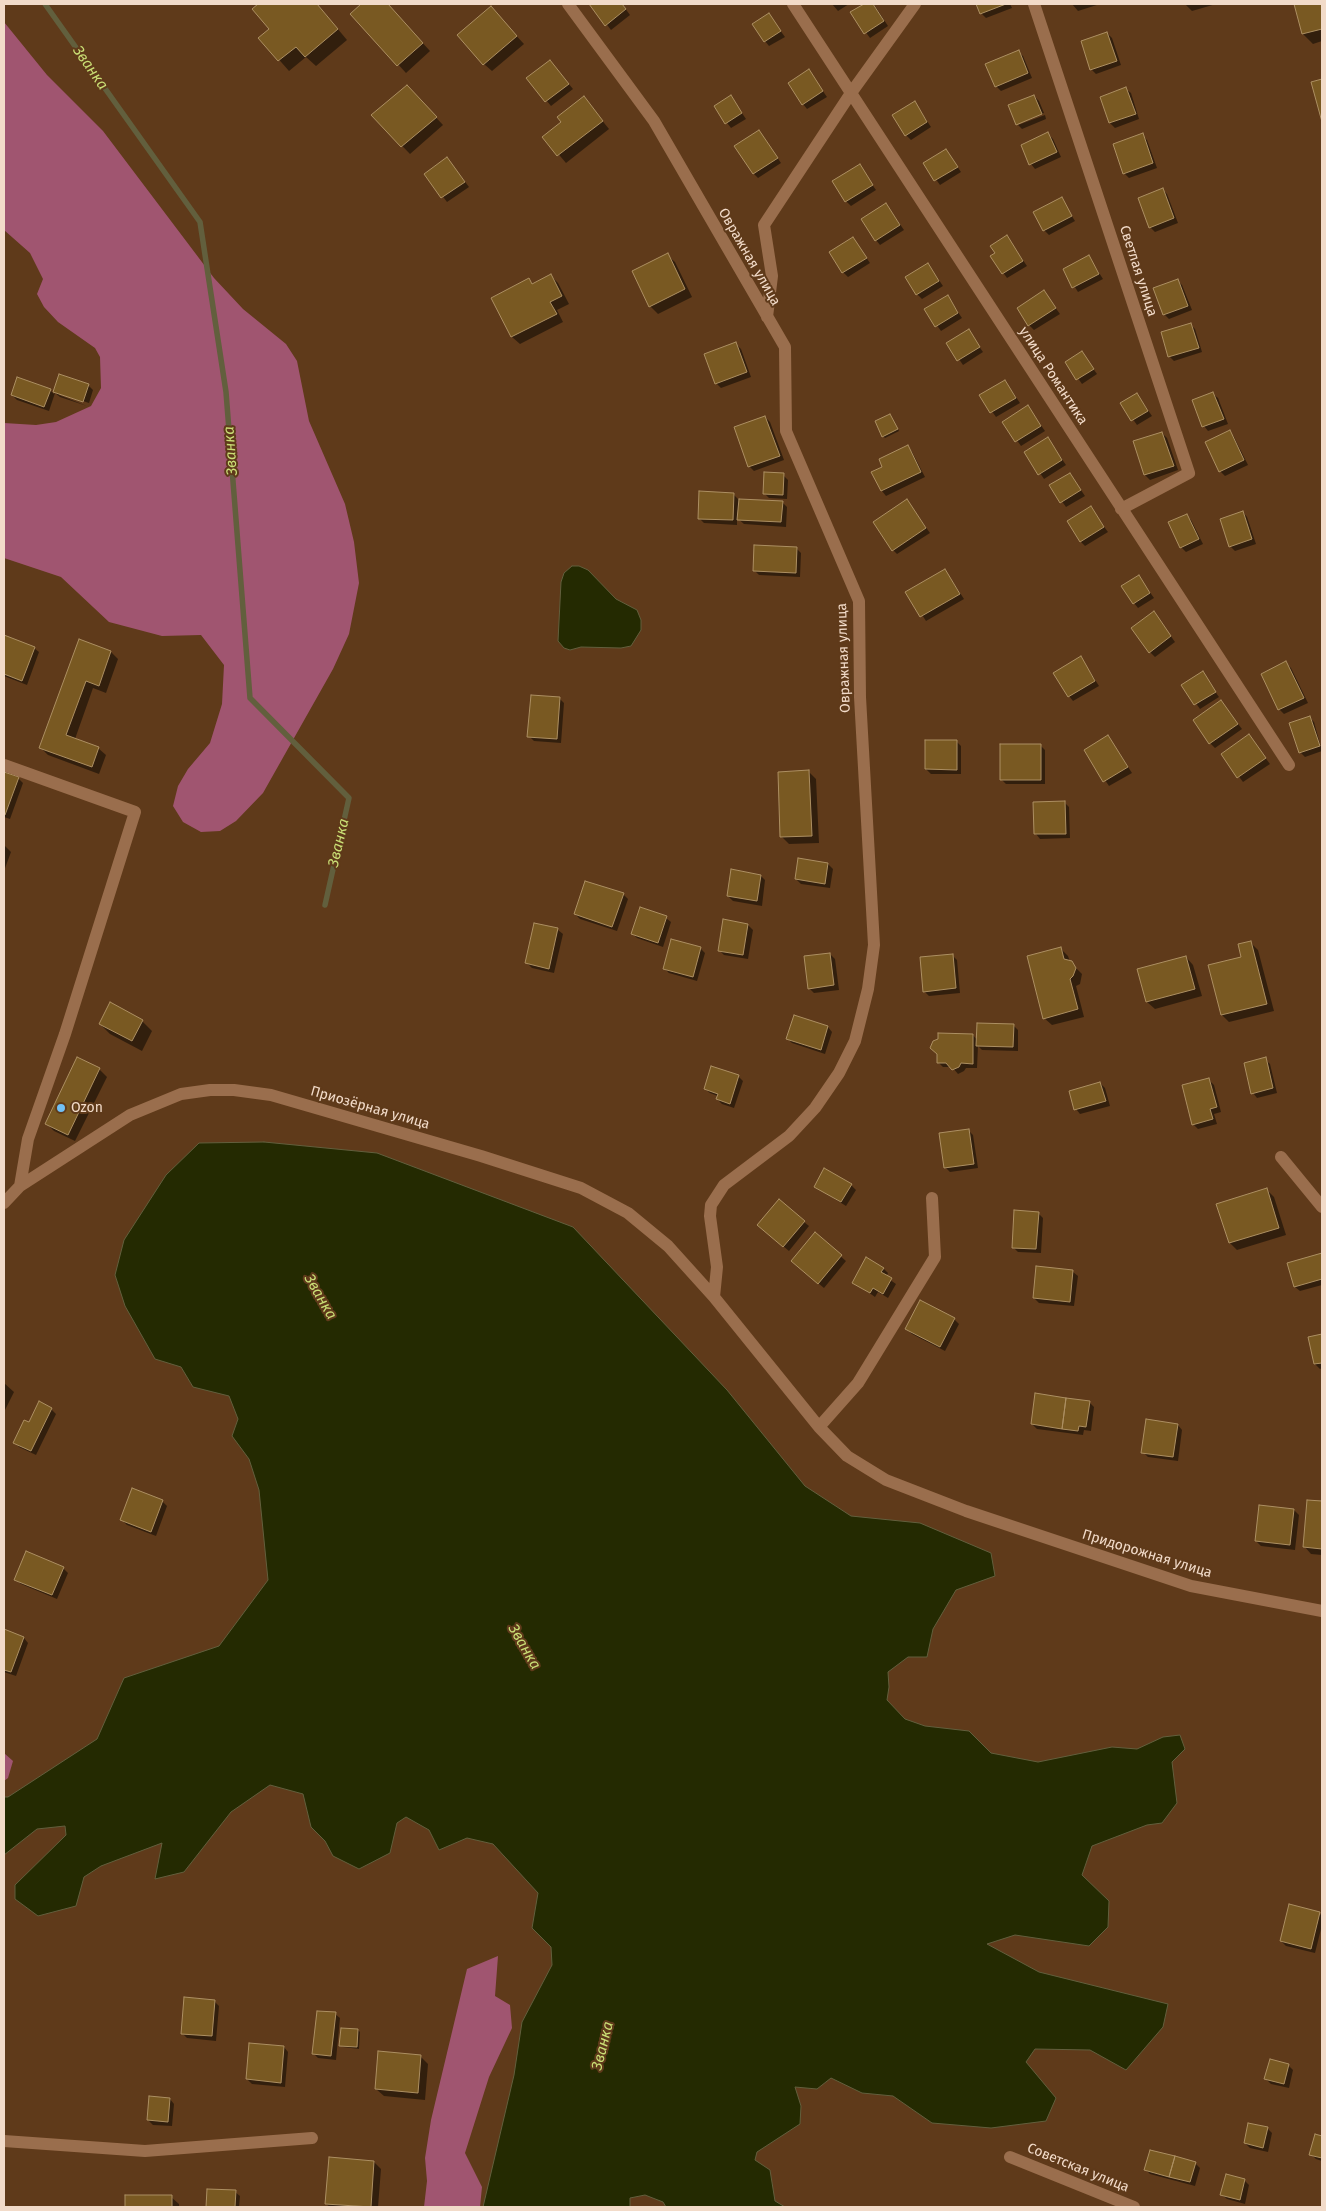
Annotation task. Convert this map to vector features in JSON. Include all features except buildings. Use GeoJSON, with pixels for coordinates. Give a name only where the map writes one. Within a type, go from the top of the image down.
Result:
{"type":"FeatureCollection","features":[{"type":"Feature","properties":{"kind":"street","name":"Овражная улица"},"geometry":{"type":"LineString","coordinates":[[568,4],[654,121],[785,347],[786,431],[859,601],[860,696],[874,945],[868,990],[855,1041],[839,1073],[815,1108],[789,1136],[724,1185],[711,1205],[710,1216],[717,1267],[714,1297]]}},
{"type":"Feature","properties":{"kind":"street","name":"улица Романтика"},"geometry":{"type":"LineString","coordinates":[[793,4],[1121,510],[1289,765]]}},
{"type":"Feature","properties":{"kind":"street"},"geometry":{"type":"LineString","coordinates":[[767,317],[772,276],[764,224],[851,93],[915,4]]}},
{"type":"Feature","properties":{"kind":"street","name":"Светлая улица"},"geometry":{"type":"LineString","coordinates":[[1034,4],[1189,473],[1121,510]]}},
{"type":"Feature","properties":{"kind":"street"},"geometry":{"type":"LineString","coordinates":[[4,765],[135,812],[68,1024],[28,1139],[20,1186]]}},
{"type":"Feature","properties":{"kind":"street","name":"Приозёрная улица"},"geometry":{"type":"LineString","coordinates":[[4,1202],[20,1186],[130,1115],[181,1094],[210,1090],[234,1090],[271,1095],[481,1156],[581,1188],[628,1213],[668,1246],[714,1297],[819,1427]]}},
{"type":"Feature","properties":{"kind":"street"},"geometry":{"type":"LineString","coordinates":[[1281,1157],[1322,1207]]}},
{"type":"Feature","properties":{"kind":"street"},"geometry":{"type":"LineString","coordinates":[[819,1427],[858,1383],[935,1257],[932,1198]]}},
{"type":"Feature","properties":{"kind":"street","name":"Придорожная улица"},"geometry":{"type":"LineString","coordinates":[[819,1427],[847,1456],[886,1480],[966,1512],[1191,1586],[1322,1611]]}},
{"type":"Feature","properties":{"kind":"street"},"geometry":{"type":"LineString","coordinates":[[4,2142],[145,2151],[312,2138]]}},
{"type":"Feature","properties":{"kind":"street","name":"Советская улица"},"geometry":{"type":"LineString","coordinates":[[1010,2157],[1134,2207]]}},
{"type":"Feature","properties":{"kind":"shaded area"},"geometry":{"type":"Polygon","coordinates":[[[4,22],[47,75],[103,131],[214,278],[243,309],[286,344],[297,361],[309,421],[345,504],[354,542],[359,583],[349,634],[333,669],[263,793],[236,821],[220,831],[201,832],[183,822],[173,806],[178,786],[188,769],[210,743],[222,704],[224,665],[201,635],[162,636],[109,622],[61,577],[4,558],[4,423],[36,425],[56,422],[91,406],[101,388],[100,357],[95,348],[58,322],[44,307],[37,294],[43,279],[30,253],[4,230],[4,22]]]}},
{"type":"Feature","properties":{"kind":"shaded area"},"geometry":{"type":"Polygon","coordinates":[[[4,1753],[13,1761],[8,1778],[4,1781],[4,1753]]]}},
{"type":"Feature","properties":{"kind":"shaded area"},"geometry":{"type":"Polygon","coordinates":[[[498,1956],[495,1996],[510,2005],[512,2028],[489,2077],[465,2153],[482,2187],[480,2207],[424,2207],[427,2181],[425,2158],[431,2120],[467,1969],[498,1956]]]}},
{"type":"Feature","properties":{"kind":"water"},"geometry":{"type":"Polygon","coordinates":[[[572,566],[579,566],[588,570],[616,599],[637,610],[641,620],[641,630],[631,646],[621,648],[581,647],[570,650],[564,648],[558,641],[561,582],[564,573],[572,566]]]}},
{"type":"Feature","properties":{"kind":"water"},"geometry":{"type":"Polygon","coordinates":[[[264,1142],[377,1153],[573,1227],[727,1390],[805,1486],[851,1516],[920,1523],[991,1553],[995,1576],[956,1590],[933,1629],[927,1657],[908,1657],[888,1672],[889,1687],[887,1700],[905,1719],[925,1726],[969,1731],[991,1753],[1038,1762],[1112,1747],[1137,1749],[1163,1737],[1180,1735],[1185,1749],[1172,1762],[1177,1803],[1162,1823],[1147,1825],[1092,1846],[1082,1875],[1109,1901],[1108,1927],[1089,1946],[1015,1935],[987,1944],[1039,1972],[1168,2004],[1163,2027],[1126,2070],[1090,2050],[1035,2049],[1026,2062],[1056,2098],[1046,2121],[991,2128],[932,2123],[893,2096],[862,2093],[831,2078],[817,2089],[795,2087],[801,2106],[800,2124],[757,2152],[755,2160],[770,2170],[775,2201],[785,2207],[666,2207],[663,2202],[645,2195],[630,2198],[630,2207],[483,2207],[514,2075],[522,2022],[552,1965],[551,1947],[532,1928],[538,1893],[493,1844],[467,1838],[439,1850],[429,1830],[406,1817],[397,1823],[390,1853],[359,1869],[333,1856],[325,1841],[311,1827],[303,1794],[270,1785],[231,1812],[184,1872],[155,1879],[162,1843],[101,1866],[84,1877],[76,1906],[38,1916],[15,1899],[15,1885],[66,1835],[65,1826],[37,1829],[4,1855],[4,1797],[8,1797],[97,1739],[124,1678],[219,1646],[268,1580],[259,1490],[249,1459],[232,1436],[238,1419],[229,1396],[193,1387],[181,1367],[155,1359],[125,1306],[115,1275],[124,1240],[166,1175],[199,1143],[264,1142]]]}},
{"type":"Feature","properties":{"kind":"waterway","name":"Званка"},"geometry":{"type":"LineString","coordinates":[[45,4],[200,222],[226,392],[250,698],[349,798],[325,905]]}},
{"type":"Feature","properties":{"kind":"place","name":"Ozon"},"geometry":{"type":"Point","coordinates":[61,1108]}}]}
